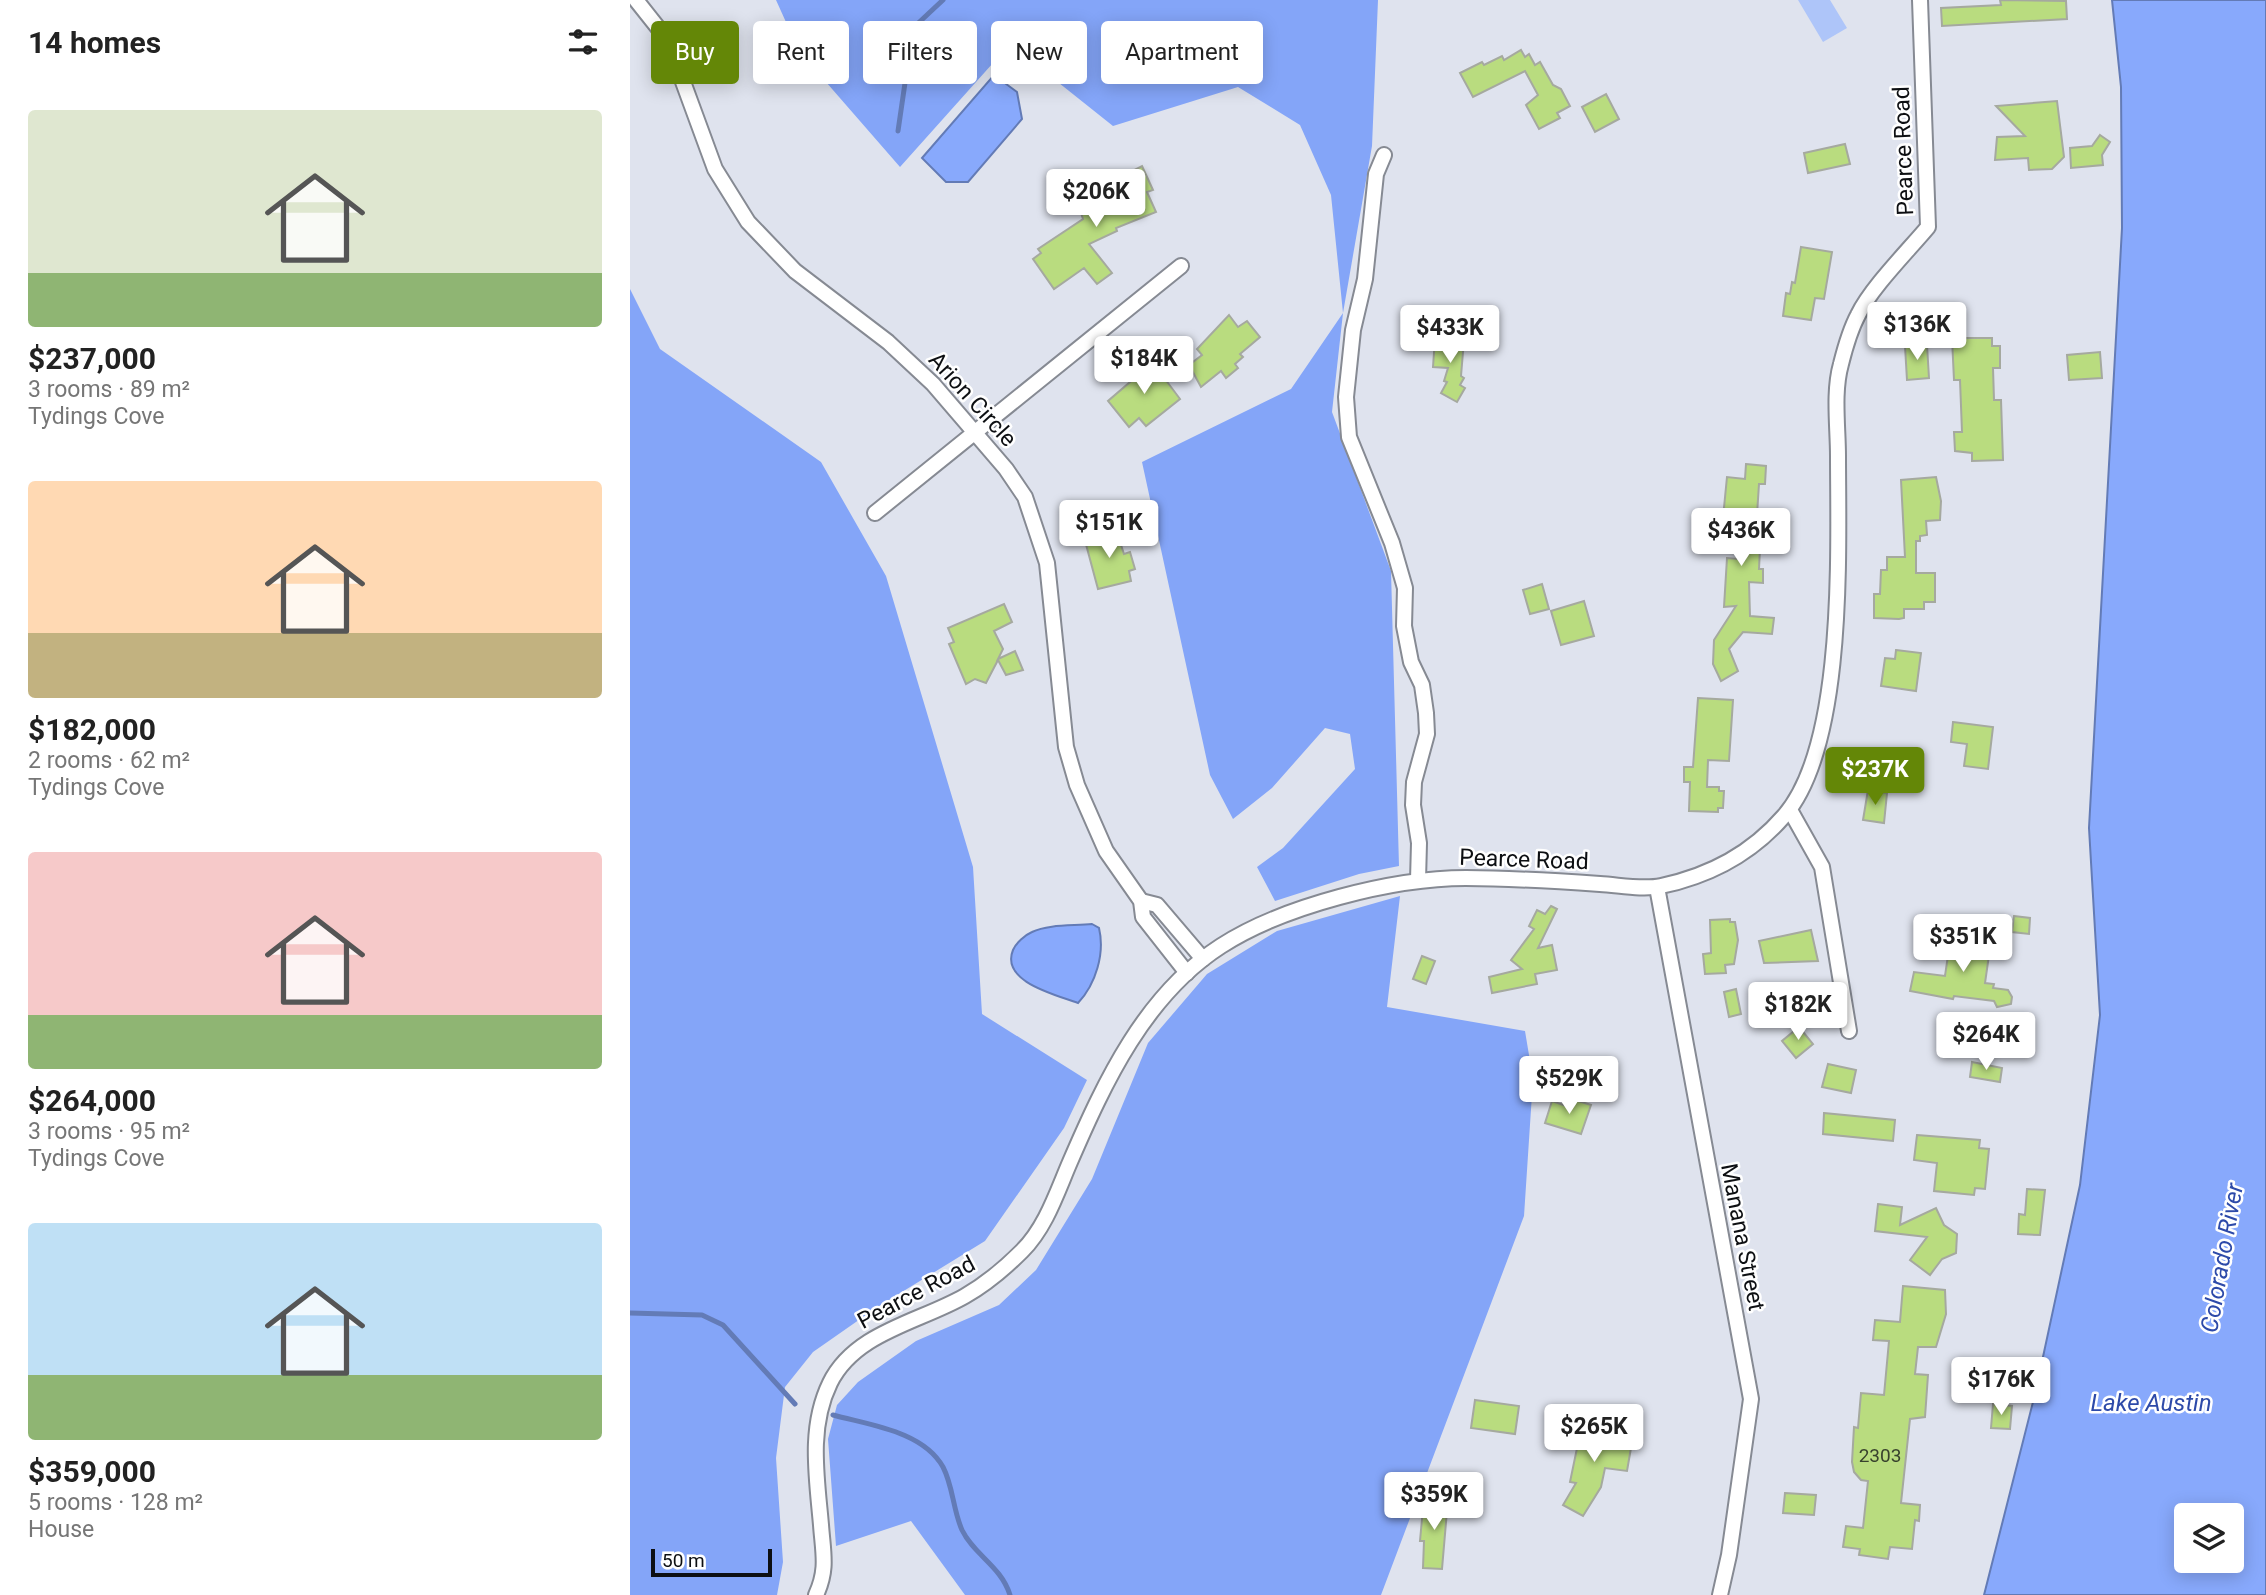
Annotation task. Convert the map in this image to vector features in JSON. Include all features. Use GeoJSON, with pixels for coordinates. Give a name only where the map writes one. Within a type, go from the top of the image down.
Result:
{"type":"FeatureCollection","features":[{"type":"Feature","properties":{"kind":"street","name":"Arion Circle"},"geometry":{"type":"LineString","coordinates":[[636,0],[667,42],[715,169],[748,222],[795,271],[908,360],[975,435],[1025,497],[1047,563],[1066,747],[1081,795],[1100,839],[1141,901],[1143,917],[1187,973]]}},
{"type":"Feature","properties":{"kind":"street","name":"Pearce Road"},"geometry":{"type":"LineString","coordinates":[[816,1595],[825,1576],[815,1462],[817,1419],[831,1380],[855,1351],[898,1326],[965,1296],[996,1276],[1026,1247],[1043,1224],[1089,1118],[1123,1051],[1157,1004],[1203,959],[1222,945],[1274,919],[1306,908],[1418,880],[1476,878],[1657,887],[1709,872],[1758,845],[1790,810],[1818,749],[1837,630],[1839,369],[1858,313],[1928,227],[1920,0]]}},
{"type":"Feature","properties":{"kind":"street"},"geometry":{"type":"LineString","coordinates":[[1384,155],[1376,174],[1365,279],[1353,330],[1346,397],[1349,437],[1392,543],[1405,588],[1404,626],[1411,662],[1422,685],[1427,734],[1414,794],[1419,843],[1418,880]]}},
{"type":"Feature","properties":{"kind":"street"},"geometry":{"type":"LineString","coordinates":[[876,513],[1181,266]]}},
{"type":"Feature","properties":{"kind":"street"},"geometry":{"type":"LineString","coordinates":[[1790,810],[1822,867],[1849,1031]]}},
{"type":"Feature","properties":{"kind":"street","name":"Manana Street"},"geometry":{"type":"LineString","coordinates":[[1657,887],[1751,1399],[1729,1555],[1720,1595]]}},
{"type":"Feature","properties":{"kind":"street","name":"Arion Circle"},"geometry":{"type":"LineString","coordinates":[[1141,901],[1157,905],[1203,959]]}},
{"type":"Feature","properties":{"kind":"shaded area"},"geometry":{"type":"Polygon","coordinates":[[[776,0],[1378,0],[1372,146],[1343,313],[1331,195],[1300,125],[1238,87],[1113,126],[1060,84],[1087,84],[1087,21],[991,21],[991,65],[977,81],[977,21],[863,21],[863,84],[974,84],[900,167],[828,84],[849,84],[849,21],[785,21],[776,0]]]}},
{"type":"Feature","properties":{"kind":"shaded area"},"geometry":{"type":"Polygon","coordinates":[[[1798,0],[1830,0],[1847,28],[1823,42],[1798,0]]]}},
{"type":"Feature","properties":{"kind":"shaded area"},"geometry":{"type":"Polygon","coordinates":[[[630,289],[660,349],[821,462],[886,576],[973,867],[982,1014],[1087,1080],[1064,1128],[985,1241],[876,1308],[813,1352],[785,1387],[776,1458],[783,1562],[777,1595],[630,1595],[630,289]]]}},
{"type":"Feature","properties":{"kind":"shaded area"},"geometry":{"type":"Polygon","coordinates":[[[1343,313],[1332,412],[1391,571],[1399,866],[1359,874],[1275,901],[1257,867],[1283,848],[1355,769],[1350,734],[1325,728],[1272,788],[1233,819],[1210,775],[1142,462],[1291,389],[1343,313]]]}},
{"type":"Feature","properties":{"kind":"shaded area"},"geometry":{"type":"Polygon","coordinates":[[[1400,896],[1387,1007],[1525,1031],[1533,1079],[1524,1216],[1381,1595],[965,1595],[911,1521],[836,1546],[828,1439],[837,1405],[858,1382],[916,1341],[999,1305],[1036,1270],[1092,1179],[1148,1043],[1207,974],[1277,931],[1400,896]]]}},
{"type":"Feature","properties":{"kind":"water","name":"Lake Austin"},"geometry":{"type":"Polygon","coordinates":[[[2112,0],[2266,0],[2266,1595],[1984,1595],[2035,1394],[2080,1185],[2100,1015],[2089,828],[2122,228],[2121,87],[2112,0]]]}},
{"type":"Feature","properties":{"kind":"water"},"geometry":{"type":"Polygon","coordinates":[[[991,78],[991,84],[1006,84],[1017,92],[1022,119],[968,182],[946,182],[922,158],[991,78]]]}},
{"type":"Feature","properties":{"kind":"water"},"geometry":{"type":"Polygon","coordinates":[[[1092,924],[1099,928],[1100,958],[1090,987],[1078,1003],[1033,986],[1015,971],[1011,961],[1013,950],[1029,933],[1053,926],[1092,924]]]}},
{"type":"Feature","properties":{"kind":"building"},"geometry":{"type":"Polygon","coordinates":[[[2000,0],[2066,1],[2067,19],[1942,26],[1941,8],[2001,5],[2000,0]]]}},
{"type":"Feature","properties":{"kind":"building"},"geometry":{"type":"Polygon","coordinates":[[[1521,50],[1525,57],[1529,54],[1535,65],[1540,62],[1553,85],[1561,89],[1570,106],[1557,113],[1560,118],[1539,129],[1526,105],[1538,95],[1525,71],[1473,97],[1460,73],[1502,56],[1504,60],[1521,50]]]}},
{"type":"Feature","properties":{"kind":"building"},"geometry":{"type":"Polygon","coordinates":[[[1606,94],[1619,119],[1595,132],[1582,107],[1606,94]]]}},
{"type":"Feature","properties":{"kind":"building"},"geometry":{"type":"Polygon","coordinates":[[[2057,101],[2064,157],[2052,169],[2029,170],[2028,158],[1995,160],[1997,137],[2025,136],[1996,106],[2057,101]]]}},
{"type":"Feature","properties":{"kind":"building"},"geometry":{"type":"Polygon","coordinates":[[[2100,135],[2110,142],[2102,155],[2103,165],[2071,168],[2070,148],[2092,146],[2100,135]]]}},
{"type":"Feature","properties":{"kind":"building"},"geometry":{"type":"Polygon","coordinates":[[[1845,144],[1850,164],[1808,173],[1804,153],[1845,144]]]}},
{"type":"Feature","properties":{"kind":"building"},"geometry":{"type":"Polygon","coordinates":[[[1142,166],[1153,190],[1147,192],[1156,212],[1116,228],[1117,231],[1089,244],[1112,273],[1097,284],[1084,268],[1054,289],[1033,259],[1041,253],[1038,249],[1083,219],[1081,213],[1088,209],[1084,201],[1099,192],[1097,189],[1142,166]]]}},
{"type":"Feature","properties":{"kind":"building"},"geometry":{"type":"Polygon","coordinates":[[[1801,247],[1832,252],[1824,299],[1815,298],[1811,320],[1783,316],[1786,293],[1790,294],[1792,282],[1795,283],[1801,247]]]}},
{"type":"Feature","properties":{"kind":"building"},"geometry":{"type":"Polygon","coordinates":[[[1229,315],[1238,327],[1247,321],[1260,337],[1240,354],[1243,357],[1235,364],[1238,368],[1226,378],[1221,371],[1201,387],[1189,365],[1202,355],[1197,349],[1229,315]]]}},
{"type":"Feature","properties":{"kind":"building"},"geometry":{"type":"Polygon","coordinates":[[[1435,338],[1464,340],[1461,376],[1464,378],[1460,385],[1465,388],[1457,402],[1441,393],[1447,382],[1444,381],[1448,368],[1433,367],[1435,338]]]}},
{"type":"Feature","properties":{"kind":"building"},"geometry":{"type":"Polygon","coordinates":[[[1952,338],[1992,338],[1992,346],[2000,346],[2000,368],[1993,368],[1994,400],[2001,400],[2003,460],[1972,461],[1972,453],[1955,451],[1954,432],[1962,432],[1960,380],[1954,380],[1952,338]]]}},
{"type":"Feature","properties":{"kind":"building"},"geometry":{"type":"Polygon","coordinates":[[[1927,345],[1929,378],[1907,380],[1905,346],[1927,345]]]}},
{"type":"Feature","properties":{"kind":"building"},"geometry":{"type":"Polygon","coordinates":[[[2100,352],[2102,378],[2069,380],[2067,355],[2100,352]]]}},
{"type":"Feature","properties":{"kind":"building"},"geometry":{"type":"Polygon","coordinates":[[[1150,359],[1180,399],[1146,426],[1139,418],[1129,427],[1108,401],[1137,376],[1134,372],[1150,359]]]}},
{"type":"Feature","properties":{"kind":"building"},"geometry":{"type":"Polygon","coordinates":[[[1746,464],[1766,466],[1765,484],[1759,484],[1755,545],[1760,548],[1759,569],[1763,569],[1763,583],[1749,582],[1750,616],[1774,618],[1772,634],[1743,632],[1729,649],[1738,671],[1721,681],[1713,664],[1714,640],[1736,606],[1724,607],[1727,558],[1738,559],[1738,550],[1755,530],[1722,528],[1727,477],[1745,479],[1746,464]]]}},
{"type":"Feature","properties":{"kind":"building"},"geometry":{"type":"Polygon","coordinates":[[[1936,477],[1941,501],[1940,520],[1926,521],[1927,535],[1920,536],[1920,541],[1916,541],[1916,573],[1935,573],[1935,602],[1924,602],[1924,609],[1904,609],[1904,618],[1874,618],[1874,594],[1880,594],[1881,570],[1887,570],[1887,557],[1905,557],[1901,480],[1936,477]]]}},
{"type":"Feature","properties":{"kind":"building"},"geometry":{"type":"Polygon","coordinates":[[[1110,530],[1111,535],[1117,533],[1124,554],[1130,552],[1135,569],[1129,571],[1131,581],[1098,589],[1084,537],[1110,530]]]}},
{"type":"Feature","properties":{"kind":"building"},"geometry":{"type":"Polygon","coordinates":[[[1542,584],[1549,609],[1530,614],[1523,590],[1542,584]]]}},
{"type":"Feature","properties":{"kind":"building"},"geometry":{"type":"Polygon","coordinates":[[[1584,601],[1594,636],[1561,645],[1551,611],[1584,601]]]}},
{"type":"Feature","properties":{"kind":"building"},"geometry":{"type":"Polygon","coordinates":[[[1004,604],[1012,622],[994,631],[1003,649],[998,659],[1015,651],[1023,670],[1006,675],[998,660],[986,683],[975,679],[966,684],[949,644],[954,642],[948,628],[1004,604]]]}},
{"type":"Feature","properties":{"kind":"building"},"geometry":{"type":"Polygon","coordinates":[[[1896,650],[1921,653],[1916,691],[1881,686],[1885,658],[1895,659],[1896,650]]]}},
{"type":"Feature","properties":{"kind":"building"},"geometry":{"type":"Polygon","coordinates":[[[1698,698],[1733,700],[1729,761],[1708,760],[1707,787],[1719,787],[1719,791],[1724,791],[1723,808],[1718,808],[1718,812],[1689,811],[1690,782],[1684,782],[1684,767],[1693,767],[1698,698]]]}},
{"type":"Feature","properties":{"kind":"building"},"geometry":{"type":"Polygon","coordinates":[[[1953,722],[1993,727],[1988,769],[1964,766],[1967,744],[1951,742],[1953,722]]]}},
{"type":"Feature","properties":{"kind":"building"},"geometry":{"type":"Polygon","coordinates":[[[1868,790],[1887,793],[1884,823],[1863,820],[1868,790]]]}},
{"type":"Feature","properties":{"kind":"building"},"geometry":{"type":"Polygon","coordinates":[[[1551,906],[1557,909],[1538,948],[1552,945],[1557,970],[1535,974],[1537,984],[1492,993],[1489,977],[1522,969],[1511,960],[1534,929],[1529,926],[1537,910],[1545,914],[1551,906]]]}},
{"type":"Feature","properties":{"kind":"building"},"geometry":{"type":"Polygon","coordinates":[[[2014,916],[2030,918],[2029,934],[2012,932],[2014,916]]]}},
{"type":"Feature","properties":{"kind":"building"},"geometry":{"type":"Polygon","coordinates":[[[1730,919],[1730,922],[1735,922],[1738,940],[1734,964],[1725,965],[1726,973],[1705,974],[1703,954],[1711,953],[1710,920],[1730,919]]]}},
{"type":"Feature","properties":{"kind":"building"},"geometry":{"type":"Polygon","coordinates":[[[1811,930],[1818,961],[1764,963],[1759,941],[1811,930]]]}},
{"type":"Feature","properties":{"kind":"building"},"geometry":{"type":"Polygon","coordinates":[[[1951,935],[1991,941],[1985,983],[1994,984],[1993,988],[2008,990],[2012,997],[2011,1004],[1997,1007],[1994,1001],[1954,996],[1953,999],[1910,991],[1914,972],[1945,976],[1951,935]]]}},
{"type":"Feature","properties":{"kind":"building"},"geometry":{"type":"Polygon","coordinates":[[[1422,956],[1435,961],[1426,984],[1413,979],[1422,956]]]}},
{"type":"Feature","properties":{"kind":"building"},"geometry":{"type":"Polygon","coordinates":[[[1736,989],[1741,1014],[1729,1017],[1724,992],[1736,989]]]}},
{"type":"Feature","properties":{"kind":"building"},"geometry":{"type":"Polygon","coordinates":[[[1799,1027],[1813,1044],[1796,1058],[1782,1041],[1799,1027]]]}},
{"type":"Feature","properties":{"kind":"building"},"geometry":{"type":"Polygon","coordinates":[[[1972,1062],[2002,1068],[2000,1082],[1970,1077],[1972,1062]]]}},
{"type":"Feature","properties":{"kind":"building"},"geometry":{"type":"Polygon","coordinates":[[[1828,1064],[1856,1070],[1851,1093],[1822,1087],[1828,1064]]]}},
{"type":"Feature","properties":{"kind":"building"},"geometry":{"type":"Polygon","coordinates":[[[1572,1099],[1591,1105],[1581,1134],[1545,1123],[1552,1101],[1569,1107],[1572,1099]]]}},
{"type":"Feature","properties":{"kind":"building"},"geometry":{"type":"Polygon","coordinates":[[[1824,1113],[1895,1120],[1893,1141],[1823,1134],[1824,1113]]]}},
{"type":"Feature","properties":{"kind":"building"},"geometry":{"type":"Polygon","coordinates":[[[1917,1135],[1980,1140],[1979,1148],[1989,1149],[1985,1189],[1975,1188],[1974,1195],[1934,1191],[1937,1163],[1914,1160],[1917,1135]]]}},
{"type":"Feature","properties":{"kind":"building"},"geometry":{"type":"Polygon","coordinates":[[[2027,1189],[2045,1190],[2040,1235],[2018,1234],[2019,1214],[2025,1215],[2027,1189]]]}},
{"type":"Feature","properties":{"kind":"building"},"geometry":{"type":"Polygon","coordinates":[[[1878,1204],[1902,1207],[1900,1225],[1936,1208],[1944,1225],[1957,1234],[1956,1253],[1942,1259],[1930,1275],[1910,1260],[1927,1237],[1875,1231],[1878,1204]]]}},
{"type":"Feature","properties":{"kind":"building"},"geometry":{"type":"Polygon","coordinates":[[[1903,1286],[1945,1290],[1946,1314],[1936,1347],[1918,1347],[1915,1374],[1928,1375],[1925,1417],[1910,1419],[1901,1503],[1920,1505],[1919,1521],[1915,1520],[1912,1549],[1890,1547],[1888,1559],[1859,1555],[1860,1549],[1843,1547],[1846,1526],[1863,1528],[1868,1481],[1861,1480],[1854,1472],[1852,1462],[1854,1427],[1858,1428],[1861,1393],[1884,1395],[1889,1341],[1873,1340],[1875,1320],[1900,1322],[1903,1286]]]}},
{"type":"Feature","properties":{"kind":"building"},"geometry":{"type":"Polygon","coordinates":[[[1475,1400],[1519,1406],[1515,1434],[1471,1428],[1475,1400]]]}},
{"type":"Feature","properties":{"kind":"building"},"geometry":{"type":"Polygon","coordinates":[[[1993,1404],[2012,1406],[2010,1429],[1991,1428],[1993,1404]]]}},
{"type":"Feature","properties":{"kind":"building"},"geometry":{"type":"Polygon","coordinates":[[[1609,1419],[1610,1445],[1631,1448],[1627,1471],[1605,1468],[1601,1487],[1583,1516],[1563,1505],[1576,1483],[1570,1482],[1581,1429],[1587,1430],[1586,1421],[1609,1419]]]}},
{"type":"Feature","properties":{"kind":"building"},"geometry":{"type":"Polygon","coordinates":[[[1785,1493],[1816,1495],[1814,1515],[1783,1513],[1785,1493]]]}},
{"type":"Feature","properties":{"kind":"building"},"geometry":{"type":"Polygon","coordinates":[[[1424,1497],[1448,1499],[1442,1569],[1423,1568],[1424,1541],[1420,1541],[1424,1497]]]}},
{"type":"Feature","properties":{"kind":"waterway"},"geometry":{"type":"LineString","coordinates":[[898,131],[913,28],[943,0]]}},
{"type":"Feature","properties":{"kind":"waterway"},"geometry":{"type":"LineString","coordinates":[[630,1313],[702,1315],[723,1325],[795,1404]]}},
{"type":"Feature","properties":{"kind":"waterway"},"geometry":{"type":"LineString","coordinates":[[833,1415],[894,1431],[909,1437],[934,1455],[946,1474],[962,1530],[973,1547],[1000,1576],[1010,1595]]}},
{"type":"Feature","properties":{"kind":"water label","name":"Colorado River"},"geometry":{"type":"Point","coordinates":[2222,1258]}}]}
